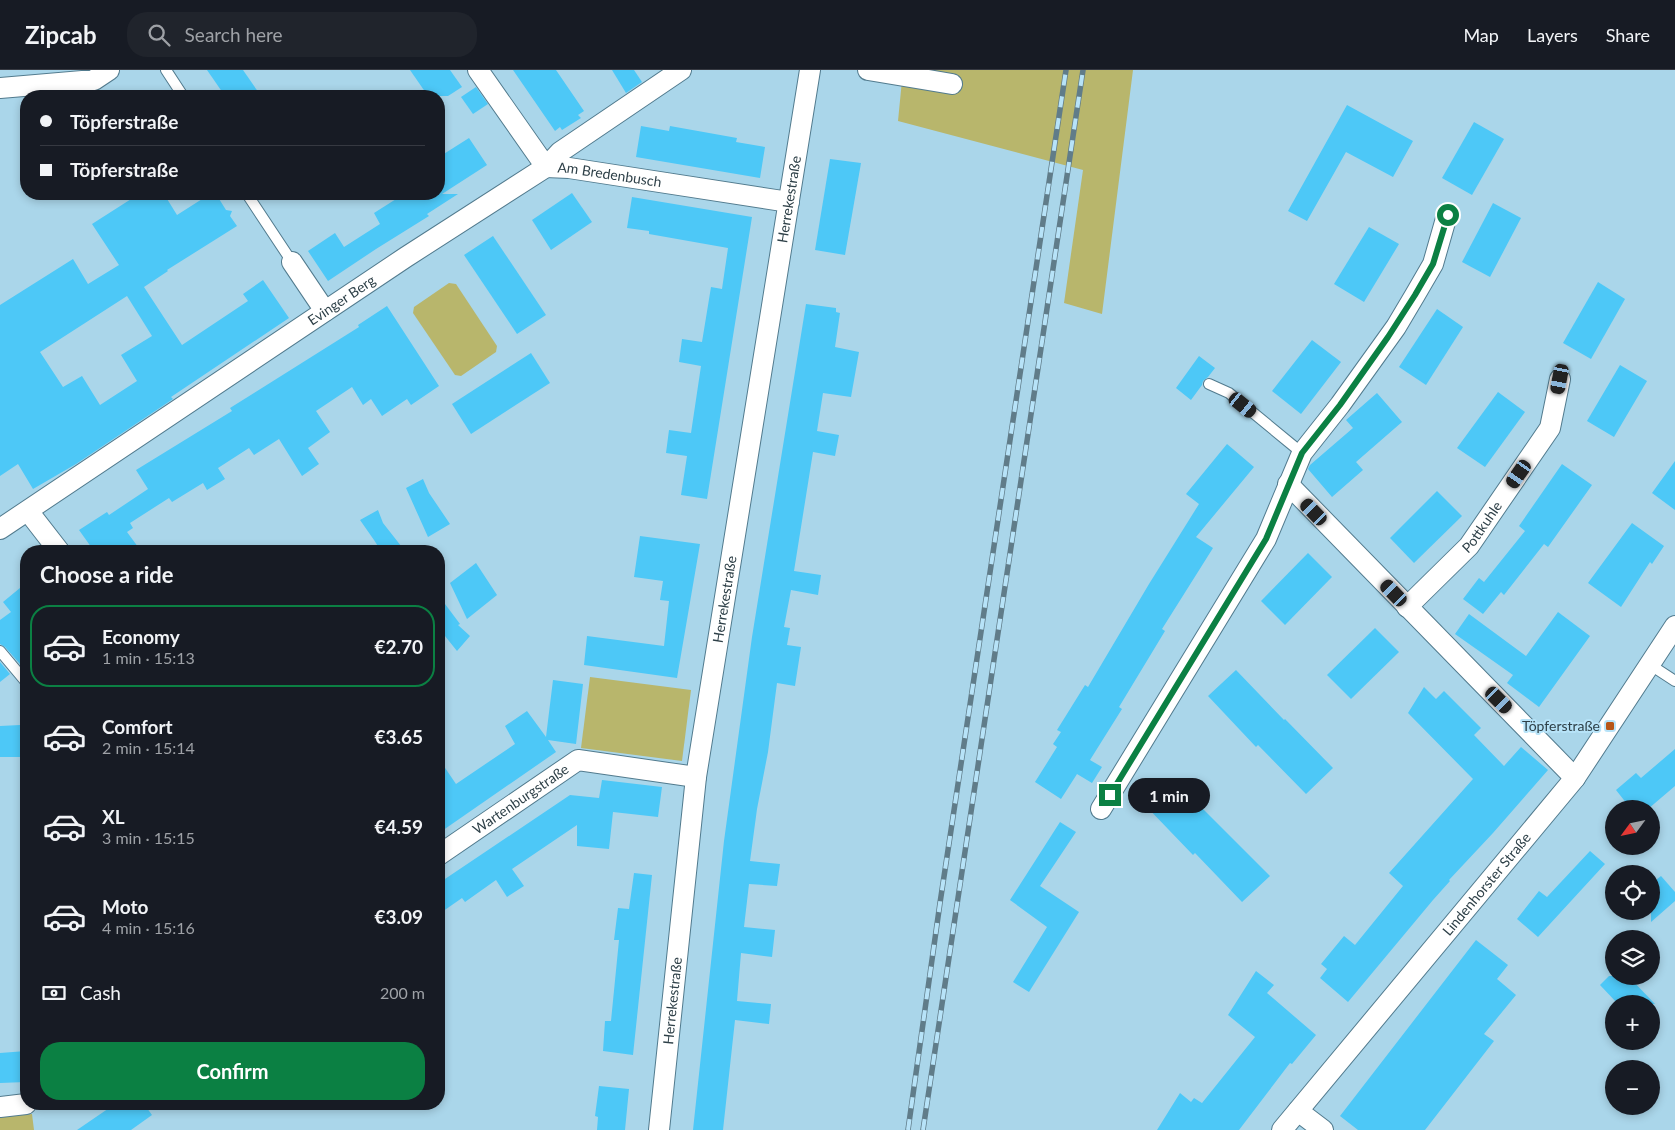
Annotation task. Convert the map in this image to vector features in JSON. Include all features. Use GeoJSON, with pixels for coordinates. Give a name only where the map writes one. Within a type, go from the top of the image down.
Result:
{"type":"FeatureCollection","features":[{"type":"Feature","properties":{"kind":"street"},"geometry":{"type":"LineString","coordinates":[[0,88],[94,80],[109,70]]}},
{"type":"Feature","properties":{"kind":"street","name":"Am Bredenbusch"},"geometry":{"type":"LineString","coordinates":[[478,70],[546,167],[579,170],[788,202]]}},
{"type":"Feature","properties":{"kind":"street","name":"Evinger Berg"},"geometry":{"type":"LineString","coordinates":[[0,529],[325,311],[546,167],[560,152],[682,70]]}},
{"type":"Feature","properties":{"kind":"street","name":"Herrekestraße"},"geometry":{"type":"LineString","coordinates":[[660,1130],[696,777],[810,70]]}},
{"type":"Feature","properties":{"kind":"street"},"geometry":{"type":"LineString","coordinates":[[868,70],[952,84]]}},
{"type":"Feature","properties":{"kind":"street"},"geometry":{"type":"LineString","coordinates":[[1101,809],[1266,539],[1302,453],[1340,405],[1396,327],[1433,264],[1448,215]]}},
{"type":"Feature","properties":{"kind":"street"},"geometry":{"type":"LineString","coordinates":[[292,262],[325,311]]}},
{"type":"Feature","properties":{"kind":"street","name":"Pottkuhle"},"geometry":{"type":"LineString","coordinates":[[1407,607],[1469,546],[1550,428],[1560,379]]}},
{"type":"Feature","properties":{"kind":"street"},"geometry":{"type":"LineString","coordinates":[[1288,484],[1575,778]]}},
{"type":"Feature","properties":{"kind":"street"},"geometry":{"type":"LineString","coordinates":[[28,510],[54,545]]}},
{"type":"Feature","properties":{"kind":"street","name":"Lindenhorster Straße"},"geometry":{"type":"LineString","coordinates":[[1282,1130],[1575,778],[1675,626]]}},
{"type":"Feature","properties":{"kind":"street","name":"Wartenburgstraße"},"geometry":{"type":"LineString","coordinates":[[445,851],[578,760],[696,777]]}},
{"type":"Feature","properties":{"kind":"street"},"geometry":{"type":"LineString","coordinates":[[0,1107],[20,1105]]}},
{"type":"Feature","properties":{"kind":"street"},"geometry":{"type":"LineString","coordinates":[[1298,1110],[1323,1130]]}},
{"type":"Feature","properties":{"kind":"lane"},"geometry":{"type":"LineString","coordinates":[[166,70],[179,90]]}},
{"type":"Feature","properties":{"kind":"lane"},"geometry":{"type":"LineString","coordinates":[[251,200],[292,262]]}},
{"type":"Feature","properties":{"kind":"lane"},"geometry":{"type":"LineString","coordinates":[[1209,384],[1228,393],[1302,453]]}},
{"type":"Feature","properties":{"kind":"lane"},"geometry":{"type":"LineString","coordinates":[[0,651],[20,675]]}},
{"type":"Feature","properties":{"kind":"lane"},"geometry":{"type":"LineString","coordinates":[[1649,664],[1675,681]]}},
{"type":"Feature","properties":{"kind":"shaded area"},"geometry":{"type":"Polygon","coordinates":[[[903,70],[1133,70],[1102,314],[1064,303],[1083,170],[898,121],[903,70]]]}},
{"type":"Feature","properties":{"kind":"shaded area"},"geometry":{"type":"Polygon","coordinates":[[[449,283],[456,284],[497,346],[496,352],[461,376],[455,375],[413,313],[414,307],[449,283]]]}},
{"type":"Feature","properties":{"kind":"shaded area"},"geometry":{"type":"Polygon","coordinates":[[[590,677],[691,690],[682,761],[581,748],[590,677]]]}},
{"type":"Feature","properties":{"kind":"shaded area"},"geometry":{"type":"Polygon","coordinates":[[[32,1114],[34,1130],[0,1130],[0,1117],[32,1114]]]}},
{"type":"Feature","properties":{"kind":"building"},"geometry":{"type":"Polygon","coordinates":[[[207,70],[243,70],[257,90],[221,90],[207,70]]]}},
{"type":"Feature","properties":{"kind":"building"},"geometry":{"type":"Polygon","coordinates":[[[410,70],[450,70],[462,87],[448,96],[445,96],[445,90],[424,90],[410,70]]]}},
{"type":"Feature","properties":{"kind":"building"},"geometry":{"type":"Polygon","coordinates":[[[513,70],[556,70],[584,111],[578,115],[581,118],[562,130],[560,127],[555,131],[513,70]]]}},
{"type":"Feature","properties":{"kind":"building"},"geometry":{"type":"Polygon","coordinates":[[[612,70],[634,70],[642,82],[626,93],[612,70]]]}},
{"type":"Feature","properties":{"kind":"building"},"geometry":{"type":"Polygon","coordinates":[[[476,87],[488,104],[473,114],[461,97],[476,87]]]}},
{"type":"Feature","properties":{"kind":"building"},"geometry":{"type":"Polygon","coordinates":[[[1347,105],[1413,141],[1393,177],[1346,152],[1307,221],[1288,211],[1347,105]]]}},
{"type":"Feature","properties":{"kind":"building"},"geometry":{"type":"Polygon","coordinates":[[[1474,122],[1504,139],[1472,195],[1442,178],[1474,122]]]}},
{"type":"Feature","properties":{"kind":"building"},"geometry":{"type":"Polygon","coordinates":[[[641,126],[669,131],[670,126],[737,138],[736,142],[765,147],[760,178],[636,157],[641,126]]]}},
{"type":"Feature","properties":{"kind":"building"},"geometry":{"type":"Polygon","coordinates":[[[469,138],[487,165],[445,192],[445,153],[469,138]]]}},
{"type":"Feature","properties":{"kind":"building"},"geometry":{"type":"Polygon","coordinates":[[[830,159],[861,163],[845,255],[815,250],[830,159]]]}},
{"type":"Feature","properties":{"kind":"building"},"geometry":{"type":"Polygon","coordinates":[[[572,193],[592,222],[551,250],[532,220],[572,193]]]}},
{"type":"Feature","properties":{"kind":"building"},"geometry":{"type":"Polygon","coordinates":[[[445,194],[458,194],[427,214],[429,216],[328,281],[308,251],[335,233],[344,247],[380,224],[374,213],[395,200],[445,200],[445,194]]]}},
{"type":"Feature","properties":{"kind":"building"},"geometry":{"type":"Polygon","coordinates":[[[632,197],[752,217],[707,499],[681,495],[687,456],[666,453],[669,430],[691,433],[701,366],[679,362],[682,339],[702,342],[711,287],[722,289],[728,248],[649,234],[649,231],[627,228],[632,197]]]}},
{"type":"Feature","properties":{"kind":"building"},"geometry":{"type":"Polygon","coordinates":[[[130,200],[168,200],[177,215],[201,200],[220,200],[226,210],[232,211],[230,216],[237,226],[167,270],[144,287],[182,345],[248,301],[243,294],[263,280],[289,318],[171,397],[173,399],[76,464],[33,489],[18,464],[0,476],[0,305],[73,259],[88,284],[119,265],[92,224],[130,200]],[[127,296],[40,352],[63,387],[82,376],[100,405],[137,381],[121,355],[152,336],[127,296]]]}},
{"type":"Feature","properties":{"kind":"building"},"geometry":{"type":"Polygon","coordinates":[[[1493,203],[1521,218],[1490,277],[1462,262],[1493,203]]]}},
{"type":"Feature","properties":{"kind":"building"},"geometry":{"type":"Polygon","coordinates":[[[1369,227],[1399,244],[1364,302],[1334,284],[1369,227]]]}},
{"type":"Feature","properties":{"kind":"building"},"geometry":{"type":"Polygon","coordinates":[[[493,236],[546,315],[517,334],[464,255],[493,236]]]}},
{"type":"Feature","properties":{"kind":"building"},"geometry":{"type":"Polygon","coordinates":[[[1598,282],[1625,299],[1591,359],[1563,343],[1598,282]]]}},
{"type":"Feature","properties":{"kind":"building"},"geometry":{"type":"Polygon","coordinates":[[[806,304],[836,308],[836,312],[840,313],[835,347],[859,352],[851,397],[823,393],[817,431],[839,435],[835,456],[813,452],[794,571],[821,575],[818,595],[791,590],[784,627],[790,628],[787,645],[801,647],[795,686],[777,683],[750,861],[780,864],[777,886],[749,884],[744,927],[775,930],[772,957],[741,953],[737,1001],[771,1004],[769,1024],[735,1020],[723,1130],[693,1130],[724,841],[752,637],[806,304]]]}},
{"type":"Feature","properties":{"kind":"building"},"geometry":{"type":"Polygon","coordinates":[[[387,306],[439,386],[411,405],[407,399],[382,416],[371,399],[363,405],[352,387],[316,411],[330,432],[308,448],[319,464],[302,476],[279,439],[254,455],[249,448],[218,468],[225,479],[207,490],[203,483],[172,502],[169,498],[130,523],[133,528],[127,532],[137,545],[90,545],[79,530],[107,512],[109,515],[148,489],[136,470],[232,411],[230,408],[359,327],[358,325],[387,306]]]}},
{"type":"Feature","properties":{"kind":"building"},"geometry":{"type":"Polygon","coordinates":[[[1437,309],[1463,327],[1426,385],[1399,367],[1437,309]]]}},
{"type":"Feature","properties":{"kind":"building"},"geometry":{"type":"Polygon","coordinates":[[[1312,340],[1341,362],[1301,414],[1272,391],[1312,340]]]}},
{"type":"Feature","properties":{"kind":"building"},"geometry":{"type":"Polygon","coordinates":[[[531,353],[550,383],[471,434],[452,404],[531,353]]]}},
{"type":"Feature","properties":{"kind":"building"},"geometry":{"type":"Polygon","coordinates":[[[1199,356],[1215,368],[1203,381],[1191,400],[1176,388],[1199,356]]]}},
{"type":"Feature","properties":{"kind":"building"},"geometry":{"type":"Polygon","coordinates":[[[1620,365],[1647,381],[1614,437],[1587,421],[1620,365]]]}},
{"type":"Feature","properties":{"kind":"building"},"geometry":{"type":"Polygon","coordinates":[[[1498,392],[1525,412],[1485,467],[1457,448],[1498,392]]]}},
{"type":"Feature","properties":{"kind":"building"},"geometry":{"type":"Polygon","coordinates":[[[1377,393],[1402,422],[1356,462],[1363,470],[1332,497],[1308,469],[1310,465],[1353,428],[1346,420],[1377,393]]]}},
{"type":"Feature","properties":{"kind":"building"},"geometry":{"type":"Polygon","coordinates":[[[1227,444],[1254,467],[1196,537],[1213,548],[1162,629],[1165,631],[1119,707],[1122,709],[1090,760],[1102,767],[1092,783],[1077,774],[1061,799],[1035,782],[1057,747],[1053,744],[1061,732],[1057,730],[1085,685],[1088,687],[1199,504],[1186,494],[1227,444]]]}},
{"type":"Feature","properties":{"kind":"building"},"geometry":{"type":"Polygon","coordinates":[[[1675,461],[1675,510],[1652,493],[1675,461]]]}},
{"type":"Feature","properties":{"kind":"building"},"geometry":{"type":"Polygon","coordinates":[[[1562,464],[1592,485],[1548,547],[1544,544],[1504,595],[1501,592],[1483,614],[1463,599],[1479,578],[1484,582],[1525,531],[1519,526],[1562,464]]]}},
{"type":"Feature","properties":{"kind":"building"},"geometry":{"type":"Polygon","coordinates":[[[423,479],[429,493],[450,524],[428,537],[406,488],[423,479]]]}},
{"type":"Feature","properties":{"kind":"building"},"geometry":{"type":"Polygon","coordinates":[[[1437,491],[1462,516],[1414,563],[1390,538],[1437,491]]]}},
{"type":"Feature","properties":{"kind":"building"},"geometry":{"type":"Polygon","coordinates":[[[378,510],[383,523],[400,545],[377,545],[360,520],[378,510]]]}},
{"type":"Feature","properties":{"kind":"building"},"geometry":{"type":"Polygon","coordinates":[[[1632,523],[1664,546],[1652,564],[1650,562],[1621,607],[1588,583],[1632,523]]]}},
{"type":"Feature","properties":{"kind":"building"},"geometry":{"type":"Polygon","coordinates":[[[640,536],[700,544],[677,678],[584,665],[587,636],[664,646],[669,601],[660,600],[663,581],[634,577],[640,536]]]}},
{"type":"Feature","properties":{"kind":"building"},"geometry":{"type":"Polygon","coordinates":[[[1308,553],[1332,577],[1285,625],[1261,601],[1308,553]]]}},
{"type":"Feature","properties":{"kind":"building"},"geometry":{"type":"Polygon","coordinates":[[[476,563],[497,595],[467,619],[450,583],[476,563]]]}},
{"type":"Feature","properties":{"kind":"building"},"geometry":{"type":"Polygon","coordinates":[[[20,588],[20,664],[0,644],[0,620],[11,612],[3,602],[20,588]]]}},
{"type":"Feature","properties":{"kind":"building"},"geometry":{"type":"Polygon","coordinates":[[[445,604],[460,624],[458,625],[470,636],[457,651],[445,636],[445,604]]]}},
{"type":"Feature","properties":{"kind":"building"},"geometry":{"type":"Polygon","coordinates":[[[1558,612],[1590,636],[1539,707],[1507,683],[1513,675],[1455,634],[1469,614],[1526,656],[1558,612]]]}},
{"type":"Feature","properties":{"kind":"building"},"geometry":{"type":"Polygon","coordinates":[[[1375,628],[1399,652],[1351,699],[1327,675],[1375,628]]]}},
{"type":"Feature","properties":{"kind":"building"},"geometry":{"type":"Polygon","coordinates":[[[0,662],[10,674],[0,682],[0,662]]]}},
{"type":"Feature","properties":{"kind":"building"},"geometry":{"type":"Polygon","coordinates":[[[1236,670],[1333,768],[1306,794],[1258,745],[1256,747],[1208,696],[1236,670]]]}},
{"type":"Feature","properties":{"kind":"building"},"geometry":{"type":"Polygon","coordinates":[[[553,680],[583,684],[576,744],[548,740],[556,752],[445,829],[445,768],[456,784],[515,744],[505,726],[527,711],[546,737],[553,680]]]}},
{"type":"Feature","properties":{"kind":"building"},"geometry":{"type":"Polygon","coordinates":[[[1424,687],[1436,699],[1444,691],[1481,728],[1474,735],[1504,766],[1521,747],[1548,770],[1449,880],[1348,1002],[1320,978],[1327,969],[1321,964],[1344,936],[1355,945],[1403,886],[1389,873],[1473,779],[1408,713],[1424,687]]]}},
{"type":"Feature","properties":{"kind":"building"},"geometry":{"type":"Polygon","coordinates":[[[20,725],[20,757],[0,757],[0,726],[20,725]]]}},
{"type":"Feature","properties":{"kind":"building"},"geometry":{"type":"Polygon","coordinates":[[[1675,749],[1675,786],[1659,800],[1624,800],[1616,790],[1636,773],[1641,778],[1675,749]]]}},
{"type":"Feature","properties":{"kind":"building"},"geometry":{"type":"Polygon","coordinates":[[[1172,778],[1270,876],[1242,902],[1144,804],[1172,778]]]}},
{"type":"Feature","properties":{"kind":"building"},"geometry":{"type":"Polygon","coordinates":[[[602,780],[662,787],[658,817],[613,812],[609,849],[577,846],[577,825],[512,869],[524,886],[507,897],[496,880],[465,902],[462,898],[445,910],[445,879],[570,795],[599,798],[602,780]]]}},
{"type":"Feature","properties":{"kind":"building"},"geometry":{"type":"Polygon","coordinates":[[[1060,822],[1076,832],[1040,886],[1079,912],[1029,992],[1013,982],[1047,927],[1010,900],[1060,822]]]}},
{"type":"Feature","properties":{"kind":"building"},"geometry":{"type":"Polygon","coordinates":[[[1590,851],[1605,864],[1538,937],[1517,919],[1539,891],[1547,897],[1590,851]]]}},
{"type":"Feature","properties":{"kind":"building"},"geometry":{"type":"Polygon","coordinates":[[[634,873],[652,875],[633,1055],[603,1051],[605,1021],[611,1021],[619,940],[614,940],[618,908],[629,909],[634,873]]]}},
{"type":"Feature","properties":{"kind":"building"},"geometry":{"type":"Polygon","coordinates":[[[1660,877],[1675,892],[1675,901],[1660,914],[1660,877]]]}},
{"type":"Feature","properties":{"kind":"building"},"geometry":{"type":"Polygon","coordinates":[[[1476,940],[1508,965],[1497,979],[1516,995],[1484,1034],[1494,1041],[1425,1130],[1358,1130],[1340,1116],[1476,940]]]}},
{"type":"Feature","properties":{"kind":"building"},"geometry":{"type":"Polygon","coordinates":[[[1256,971],[1274,985],[1267,993],[1316,1035],[1292,1064],[1290,1063],[1239,1130],[1157,1130],[1180,1093],[1191,1102],[1194,1098],[1202,1103],[1255,1037],[1228,1015],[1256,971]]]}},
{"type":"Feature","properties":{"kind":"building"},"geometry":{"type":"Polygon","coordinates":[[[1605,980],[1605,985],[1637,985],[1646,995],[1609,995],[1600,985],[1605,980]]]}},
{"type":"Feature","properties":{"kind":"building"},"geometry":{"type":"Polygon","coordinates":[[[20,1051],[20,1082],[0,1083],[0,1053],[20,1051]]]}},
{"type":"Feature","properties":{"kind":"building"},"geometry":{"type":"Polygon","coordinates":[[[599,1086],[629,1089],[625,1130],[597,1130],[598,1117],[595,1116],[599,1086]]]}},
{"type":"Feature","properties":{"kind":"building"},"geometry":{"type":"Polygon","coordinates":[[[106,1110],[148,1110],[152,1115],[131,1130],[77,1130],[106,1110]]]}},
{"type":"Feature","properties":{"kind":"railway"},"geometry":{"type":"LineString","coordinates":[[908,1130],[940,903],[1066,70]]}},
{"type":"Feature","properties":{"kind":"railway"},"geometry":{"type":"LineString","coordinates":[[923,1130],[1083,70]]}},
{"type":"Feature","properties":{"kind":"place","name":"Töpferstraße"},"geometry":{"type":"Point","coordinates":[1610,726]}},
{"type":"Feature","properties":{"kind":"route"},"geometry":{"type":"LineString","coordinates":[[1110,795],[1266,539],[1302,453],[1340,405],[1396,327],[1415,295],[1433,264],[1448,215]]}}]}
